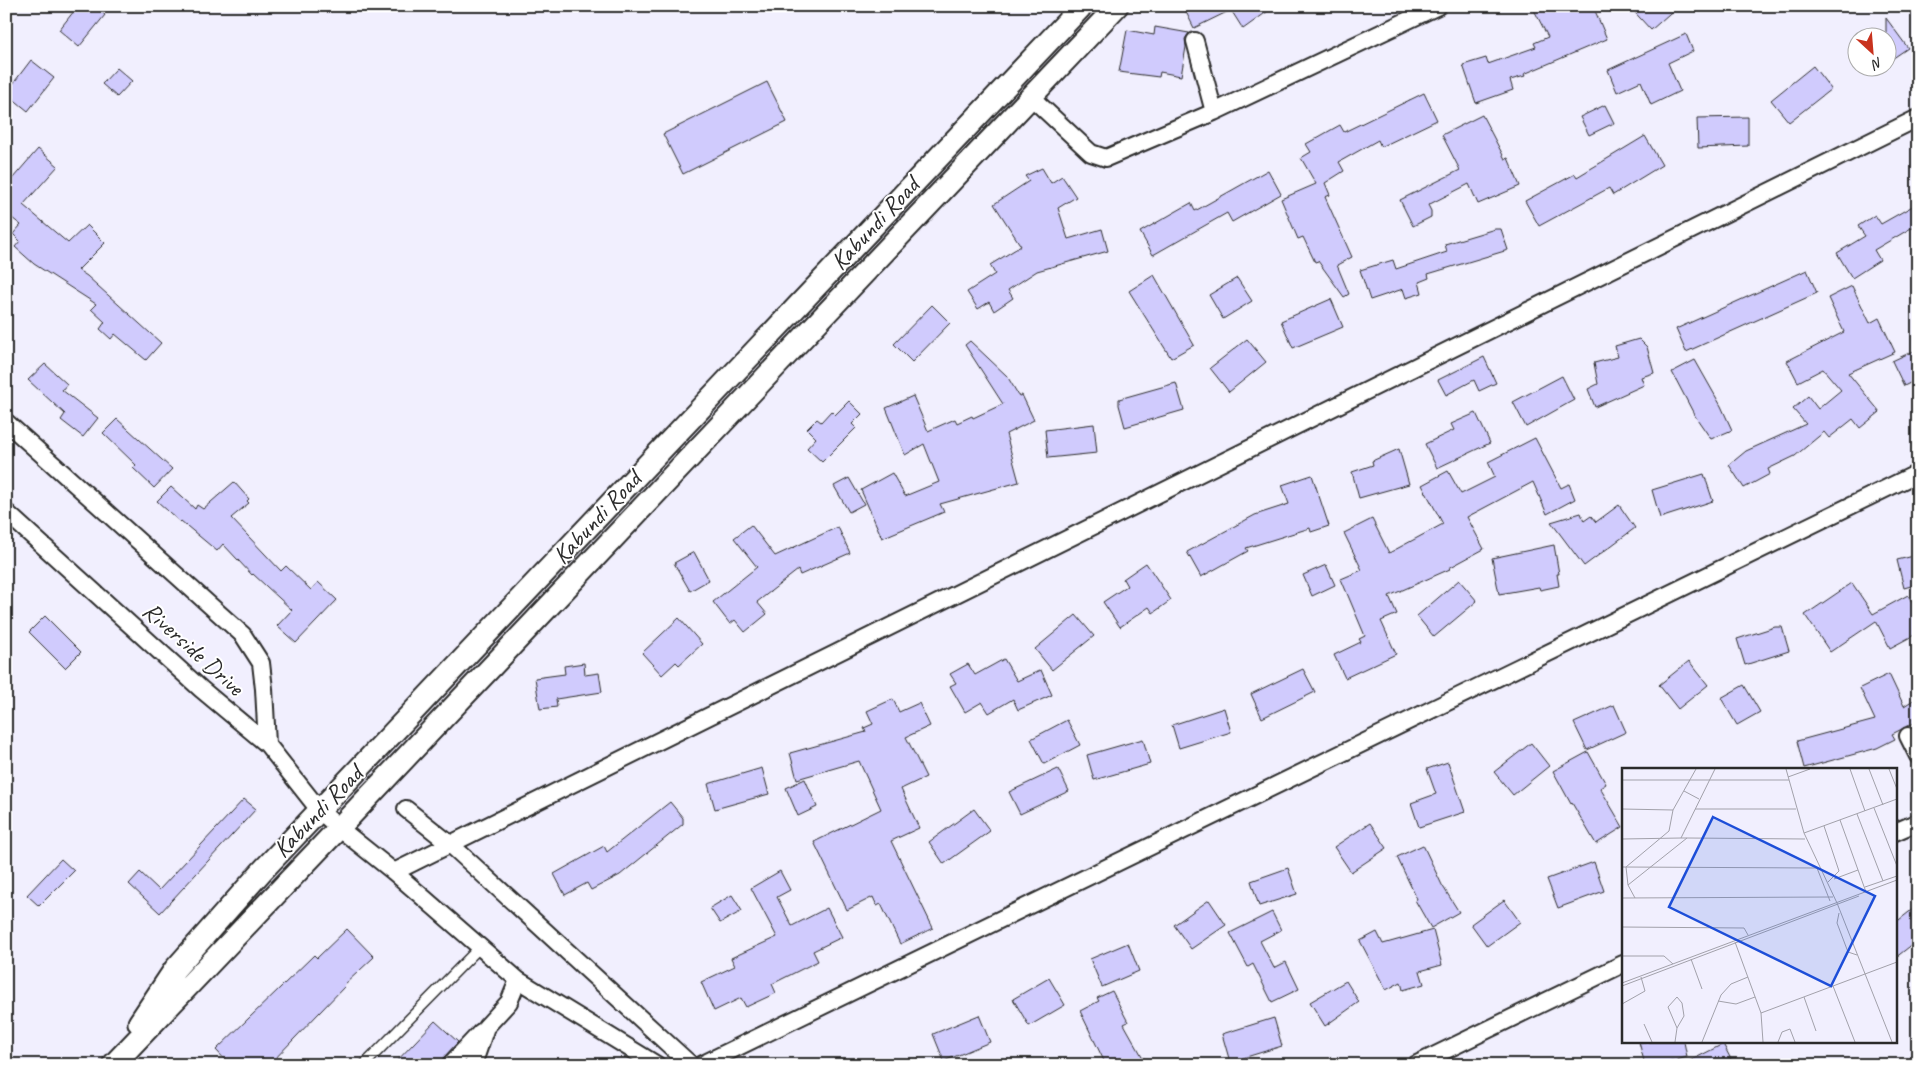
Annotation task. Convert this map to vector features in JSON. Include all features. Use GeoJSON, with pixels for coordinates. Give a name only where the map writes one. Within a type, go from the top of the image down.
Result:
{"type":"FeatureCollection","features":[{"type":"Feature","properties":{"kind":"street","name":"Kabundi Road"},"geometry":{"type":"LineString","coordinates":[[112,1065],[175,969],[262,871],[1082,6]]}},
{"type":"Feature","properties":{"kind":"street","name":"Kabundi Road"},"geometry":{"type":"LineString","coordinates":[[112,1065],[339,828],[1117,6]]}},
{"type":"Feature","properties":{"kind":"street"},"geometry":{"type":"LineString","coordinates":[[1031,97],[1091,153],[1106,158],[1214,112],[1438,6]]}},
{"type":"Feature","properties":{"kind":"street"},"geometry":{"type":"LineString","coordinates":[[1195,41],[1214,112]]}},
{"type":"Feature","properties":{"kind":"street"},"geometry":{"type":"LineString","coordinates":[[394,872],[1918,118]]}},
{"type":"Feature","properties":{"kind":"street"},"geometry":{"type":"LineString","coordinates":[[821,282],[840,299]]}},
{"type":"Feature","properties":{"kind":"street"},"geometry":{"type":"LineString","coordinates":[[6,422],[243,635],[261,663],[267,744]]}},
{"type":"Feature","properties":{"kind":"street"},"geometry":{"type":"LineString","coordinates":[[701,1065],[1918,473]]}},
{"type":"Feature","properties":{"kind":"street","name":"Riverside Drive"},"geometry":{"type":"LineString","coordinates":[[6,512],[201,689],[267,744],[320,811],[339,828],[394,872],[518,980],[657,1065]]}},
{"type":"Feature","properties":{"kind":"street"},"geometry":{"type":"LineString","coordinates":[[1908,736],[1918,756]]}},
{"type":"Feature","properties":{"kind":"street"},"geometry":{"type":"LineString","coordinates":[[406,809],[450,844],[691,1065]]}},
{"type":"Feature","properties":{"kind":"street"},"geometry":{"type":"LineString","coordinates":[[1896,832],[1918,822]]}},
{"type":"Feature","properties":{"kind":"street"},"geometry":{"type":"LineString","coordinates":[[1415,1065],[1622,964]]}},
{"type":"Feature","properties":{"kind":"street"},"geometry":{"type":"LineString","coordinates":[[450,1065],[509,1002],[518,980]]}},
{"type":"Feature","properties":{"kind":"street"},"geometry":{"type":"LineString","coordinates":[[473,1065],[486,1027]]}},
{"type":"Feature","properties":{"kind":"lane"},"geometry":{"type":"LineString","coordinates":[[364,1065],[480,947]]}},
{"type":"Feature","properties":{"kind":"building"},"geometry":{"type":"Polygon","coordinates":[[[78,6],[95,6],[105,15],[79,47],[59,30],[78,6]]]}},
{"type":"Feature","properties":{"kind":"building"},"geometry":{"type":"Polygon","coordinates":[[[1194,6],[1275,6],[1243,29],[1231,10],[1194,28],[1185,10],[1194,6]]]}},
{"type":"Feature","properties":{"kind":"building"},"geometry":{"type":"Polygon","coordinates":[[[1532,6],[1593,6],[1607,39],[1524,74],[1525,76],[1510,80],[1513,90],[1476,103],[1463,65],[1486,58],[1488,64],[1536,47],[1534,43],[1548,37],[1532,6]]]}},
{"type":"Feature","properties":{"kind":"building"},"geometry":{"type":"Polygon","coordinates":[[[1629,6],[1678,6],[1651,30],[1629,6]]]}},
{"type":"Feature","properties":{"kind":"building"},"geometry":{"type":"Polygon","coordinates":[[[1886,18],[1893,28],[1886,28],[1886,18]]]}},
{"type":"Feature","properties":{"kind":"building"},"geometry":{"type":"Polygon","coordinates":[[[1155,27],[1189,33],[1185,39],[1186,47],[1181,76],[1160,72],[1159,77],[1119,72],[1127,30],[1154,35],[1155,27]]]}},
{"type":"Feature","properties":{"kind":"building"},"geometry":{"type":"Polygon","coordinates":[[[1896,32],[1908,48],[1896,56],[1896,32]]]}},
{"type":"Feature","properties":{"kind":"building"},"geometry":{"type":"Polygon","coordinates":[[[1686,34],[1693,51],[1668,63],[1680,91],[1651,105],[1641,81],[1617,92],[1608,70],[1686,34]]]}},
{"type":"Feature","properties":{"kind":"building"},"geometry":{"type":"Polygon","coordinates":[[[31,60],[54,78],[28,111],[6,93],[31,60]]]}},
{"type":"Feature","properties":{"kind":"building"},"geometry":{"type":"Polygon","coordinates":[[[1813,66],[1831,89],[1789,122],[1771,100],[1813,66]]]}},
{"type":"Feature","properties":{"kind":"building"},"geometry":{"type":"Polygon","coordinates":[[[117,68],[132,81],[117,97],[102,84],[117,68]]]}},
{"type":"Feature","properties":{"kind":"building"},"geometry":{"type":"Polygon","coordinates":[[[767,82],[787,122],[683,174],[663,134],[767,82]]]}},
{"type":"Feature","properties":{"kind":"building"},"geometry":{"type":"Polygon","coordinates":[[[1424,93],[1437,120],[1381,147],[1378,140],[1339,162],[1344,171],[1325,183],[1330,195],[1325,197],[1352,257],[1337,265],[1349,294],[1344,297],[1318,261],[1315,262],[1303,237],[1298,239],[1281,199],[1316,184],[1301,158],[1311,152],[1306,144],[1340,125],[1344,132],[1424,93]]]}},
{"type":"Feature","properties":{"kind":"building"},"geometry":{"type":"Polygon","coordinates":[[[1605,105],[1614,123],[1589,135],[1580,117],[1605,105]]]}},
{"type":"Feature","properties":{"kind":"building"},"geometry":{"type":"Polygon","coordinates":[[[1482,115],[1505,159],[1508,158],[1520,186],[1478,204],[1469,184],[1428,205],[1431,217],[1413,226],[1400,200],[1460,170],[1442,135],[1482,115]]]}},
{"type":"Feature","properties":{"kind":"building"},"geometry":{"type":"Polygon","coordinates":[[[1748,117],[1748,146],[1698,148],[1697,118],[1748,117]]]}},
{"type":"Feature","properties":{"kind":"building"},"geometry":{"type":"Polygon","coordinates":[[[1645,136],[1662,165],[1613,195],[1609,188],[1539,226],[1525,201],[1575,174],[1577,177],[1645,136]]]}},
{"type":"Feature","properties":{"kind":"building"},"geometry":{"type":"Polygon","coordinates":[[[38,149],[58,166],[23,205],[68,243],[87,225],[105,243],[78,270],[161,343],[146,360],[115,334],[111,339],[100,329],[105,322],[91,309],[96,304],[34,264],[15,247],[20,241],[13,234],[21,225],[12,218],[6,225],[6,186],[38,149]]]}},
{"type":"Feature","properties":{"kind":"building"},"geometry":{"type":"Polygon","coordinates":[[[1042,168],[1051,183],[1062,176],[1076,197],[1058,208],[1068,239],[1102,229],[1108,251],[1037,271],[1008,290],[1013,298],[994,311],[989,302],[978,309],[967,292],[995,274],[990,265],[1021,246],[994,204],[1029,181],[1025,176],[1042,168]]]}},
{"type":"Feature","properties":{"kind":"building"},"geometry":{"type":"Polygon","coordinates":[[[1268,170],[1281,194],[1232,222],[1227,213],[1153,255],[1140,232],[1191,203],[1195,211],[1268,170]]]}},
{"type":"Feature","properties":{"kind":"building"},"geometry":{"type":"Polygon","coordinates":[[[1918,203],[1918,224],[1874,250],[1880,260],[1852,278],[1837,253],[1865,236],[1858,226],[1875,215],[1881,224],[1918,203]]]}},
{"type":"Feature","properties":{"kind":"building"},"geometry":{"type":"Polygon","coordinates":[[[1495,229],[1501,229],[1508,250],[1428,274],[1429,278],[1419,282],[1422,293],[1406,298],[1403,289],[1370,300],[1360,270],[1393,260],[1396,269],[1447,252],[1445,244],[1495,229]]]}},
{"type":"Feature","properties":{"kind":"building"},"geometry":{"type":"Polygon","coordinates":[[[1807,270],[1817,293],[1686,352],[1676,329],[1807,270]]]}},
{"type":"Feature","properties":{"kind":"building"},"geometry":{"type":"Polygon","coordinates":[[[1154,275],[1194,345],[1171,358],[1129,291],[1154,275]]]}},
{"type":"Feature","properties":{"kind":"building"},"geometry":{"type":"Polygon","coordinates":[[[1237,278],[1252,301],[1223,319],[1209,295],[1237,278]]]}},
{"type":"Feature","properties":{"kind":"building"},"geometry":{"type":"Polygon","coordinates":[[[1852,286],[1870,323],[1879,318],[1895,352],[1848,373],[1880,412],[1860,428],[1853,419],[1829,438],[1824,432],[1795,456],[1768,469],[1770,474],[1744,488],[1729,465],[1746,451],[1806,424],[1793,409],[1808,396],[1818,409],[1841,390],[1823,369],[1798,382],[1787,361],[1844,332],[1828,298],[1852,286]]]}},
{"type":"Feature","properties":{"kind":"building"},"geometry":{"type":"Polygon","coordinates":[[[1331,299],[1343,327],[1293,348],[1281,321],[1331,299]]]}},
{"type":"Feature","properties":{"kind":"building"},"geometry":{"type":"Polygon","coordinates":[[[932,305],[950,323],[912,362],[894,344],[932,305]]]}},
{"type":"Feature","properties":{"kind":"building"},"geometry":{"type":"Polygon","coordinates":[[[1247,339],[1266,362],[1229,392],[1210,368],[1247,339]]]}},
{"type":"Feature","properties":{"kind":"building"},"geometry":{"type":"Polygon","coordinates":[[[1639,339],[1647,347],[1654,373],[1641,377],[1644,385],[1595,407],[1588,389],[1598,384],[1594,363],[1618,357],[1615,346],[1639,339]]]}},
{"type":"Feature","properties":{"kind":"building"},"geometry":{"type":"Polygon","coordinates":[[[970,341],[1007,376],[1019,396],[1022,395],[1034,420],[1006,434],[1019,482],[940,504],[944,512],[882,538],[861,490],[892,473],[905,496],[939,482],[924,444],[905,455],[886,408],[913,396],[928,431],[955,419],[957,423],[972,416],[973,418],[1003,404],[965,345],[970,341]]]}},
{"type":"Feature","properties":{"kind":"building"},"geometry":{"type":"Polygon","coordinates":[[[1918,349],[1918,379],[1904,386],[1892,361],[1918,349]]]}},
{"type":"Feature","properties":{"kind":"building"},"geometry":{"type":"Polygon","coordinates":[[[1484,357],[1496,383],[1479,391],[1474,380],[1446,395],[1438,380],[1484,357]]]}},
{"type":"Feature","properties":{"kind":"building"},"geometry":{"type":"Polygon","coordinates":[[[1695,360],[1732,430],[1711,439],[1695,416],[1672,372],[1695,360]]]}},
{"type":"Feature","properties":{"kind":"building"},"geometry":{"type":"Polygon","coordinates":[[[45,364],[67,384],[62,390],[98,418],[83,437],[61,420],[65,414],[28,380],[45,364]]]}},
{"type":"Feature","properties":{"kind":"building"},"geometry":{"type":"Polygon","coordinates":[[[1562,376],[1574,400],[1526,427],[1513,402],[1562,376]]]}},
{"type":"Feature","properties":{"kind":"building"},"geometry":{"type":"Polygon","coordinates":[[[1176,383],[1184,410],[1125,427],[1119,399],[1176,383]]]}},
{"type":"Feature","properties":{"kind":"building"},"geometry":{"type":"Polygon","coordinates":[[[849,401],[862,414],[852,424],[856,428],[822,462],[807,448],[816,438],[807,429],[817,419],[821,422],[831,411],[835,415],[849,401]]]}},
{"type":"Feature","properties":{"kind":"building"},"geometry":{"type":"Polygon","coordinates":[[[1476,413],[1490,443],[1437,468],[1425,444],[1454,430],[1451,424],[1476,413]]]}},
{"type":"Feature","properties":{"kind":"building"},"geometry":{"type":"Polygon","coordinates":[[[117,419],[172,469],[154,488],[133,468],[136,465],[103,433],[117,419]]]}},
{"type":"Feature","properties":{"kind":"building"},"geometry":{"type":"Polygon","coordinates":[[[1094,424],[1097,453],[1048,458],[1045,430],[1094,424]]]}},
{"type":"Feature","properties":{"kind":"building"},"geometry":{"type":"Polygon","coordinates":[[[1535,438],[1561,488],[1569,484],[1575,499],[1547,514],[1533,482],[1467,517],[1484,549],[1450,569],[1389,596],[1397,614],[1381,621],[1396,654],[1345,678],[1334,655],[1361,642],[1359,639],[1365,636],[1341,579],[1362,570],[1344,533],[1372,519],[1389,553],[1443,524],[1422,485],[1448,471],[1461,494],[1495,477],[1488,462],[1535,438]]]}},
{"type":"Feature","properties":{"kind":"building"},"geometry":{"type":"Polygon","coordinates":[[[1399,449],[1409,484],[1359,498],[1352,472],[1373,465],[1372,461],[1399,449]]]}},
{"type":"Feature","properties":{"kind":"building"},"geometry":{"type":"Polygon","coordinates":[[[1704,474],[1713,501],[1660,518],[1652,490],[1704,474]]]}},
{"type":"Feature","properties":{"kind":"building"},"geometry":{"type":"Polygon","coordinates":[[[1312,475],[1329,526],[1311,532],[1310,528],[1246,548],[1248,551],[1201,577],[1187,552],[1255,515],[1289,504],[1282,485],[1312,475]]]}},
{"type":"Feature","properties":{"kind":"building"},"geometry":{"type":"Polygon","coordinates":[[[849,478],[864,504],[849,512],[834,486],[849,478]]]}},
{"type":"Feature","properties":{"kind":"building"},"geometry":{"type":"Polygon","coordinates":[[[234,482],[249,499],[247,501],[249,503],[231,518],[281,571],[286,566],[311,590],[318,582],[337,600],[296,643],[277,626],[292,610],[252,575],[223,544],[217,551],[157,501],[171,487],[195,509],[197,505],[203,509],[234,482]]]}},
{"type":"Feature","properties":{"kind":"building"},"geometry":{"type":"Polygon","coordinates":[[[1619,505],[1635,528],[1584,566],[1551,522],[1581,513],[1584,521],[1591,516],[1596,522],[1619,505]]]}},
{"type":"Feature","properties":{"kind":"building"},"geometry":{"type":"Polygon","coordinates":[[[751,525],[775,556],[838,527],[850,553],[800,575],[798,570],[757,602],[767,614],[745,632],[735,620],[730,624],[713,602],[757,567],[734,538],[751,525]]]}},
{"type":"Feature","properties":{"kind":"building"},"geometry":{"type":"Polygon","coordinates":[[[1554,545],[1559,586],[1540,590],[1539,587],[1499,594],[1492,558],[1554,545]]]}},
{"type":"Feature","properties":{"kind":"building"},"geometry":{"type":"Polygon","coordinates":[[[694,552],[709,580],[690,591],[674,563],[694,552]]]}},
{"type":"Feature","properties":{"kind":"building"},"geometry":{"type":"Polygon","coordinates":[[[1918,555],[1918,584],[1904,588],[1897,560],[1918,555]]]}},
{"type":"Feature","properties":{"kind":"building"},"geometry":{"type":"Polygon","coordinates":[[[1146,563],[1171,600],[1153,613],[1149,607],[1120,627],[1103,602],[1127,586],[1123,579],[1146,563]]]}},
{"type":"Feature","properties":{"kind":"building"},"geometry":{"type":"Polygon","coordinates":[[[1326,565],[1335,585],[1312,596],[1303,575],[1326,565]]]}},
{"type":"Feature","properties":{"kind":"building"},"geometry":{"type":"Polygon","coordinates":[[[1459,580],[1477,601],[1434,637],[1417,616],[1459,580]]]}},
{"type":"Feature","properties":{"kind":"building"},"geometry":{"type":"Polygon","coordinates":[[[1852,583],[1873,614],[1908,595],[1918,613],[1918,633],[1890,648],[1876,621],[1830,652],[1805,615],[1852,583]]]}},
{"type":"Feature","properties":{"kind":"building"},"geometry":{"type":"Polygon","coordinates":[[[1076,615],[1094,636],[1052,670],[1035,649],[1076,615]]]}},
{"type":"Feature","properties":{"kind":"building"},"geometry":{"type":"Polygon","coordinates":[[[45,616],[81,652],[65,668],[29,632],[45,616]]]}},
{"type":"Feature","properties":{"kind":"building"},"geometry":{"type":"Polygon","coordinates":[[[679,618],[702,644],[679,665],[676,662],[662,675],[642,653],[679,618]]]}},
{"type":"Feature","properties":{"kind":"building"},"geometry":{"type":"Polygon","coordinates":[[[1775,627],[1782,627],[1789,651],[1745,665],[1737,639],[1775,627]]]}},
{"type":"Feature","properties":{"kind":"building"},"geometry":{"type":"Polygon","coordinates":[[[1004,659],[1017,681],[1041,670],[1052,695],[1018,710],[1013,699],[989,713],[982,702],[965,712],[950,686],[956,683],[950,674],[968,664],[975,675],[1004,659]]]}},
{"type":"Feature","properties":{"kind":"building"},"geometry":{"type":"Polygon","coordinates":[[[1689,661],[1708,685],[1678,709],[1659,685],[1689,661]]]}},
{"type":"Feature","properties":{"kind":"building"},"geometry":{"type":"Polygon","coordinates":[[[584,663],[585,675],[599,673],[602,692],[556,699],[557,707],[540,709],[535,678],[565,674],[564,666],[584,663]]]}},
{"type":"Feature","properties":{"kind":"building"},"geometry":{"type":"Polygon","coordinates":[[[1303,669],[1315,692],[1262,718],[1251,694],[1303,669]]]}},
{"type":"Feature","properties":{"kind":"building"},"geometry":{"type":"Polygon","coordinates":[[[1889,674],[1904,706],[1918,697],[1918,721],[1892,734],[1895,739],[1877,748],[1804,768],[1797,741],[1875,720],[1860,688],[1889,674]]]}},
{"type":"Feature","properties":{"kind":"building"},"geometry":{"type":"Polygon","coordinates":[[[1744,685],[1760,712],[1737,725],[1721,698],[1744,685]]]}},
{"type":"Feature","properties":{"kind":"building"},"geometry":{"type":"Polygon","coordinates":[[[893,699],[899,712],[919,703],[930,726],[906,737],[926,777],[901,789],[919,828],[891,841],[933,928],[900,944],[881,904],[877,906],[873,897],[847,910],[814,842],[881,809],[859,761],[797,779],[790,753],[866,732],[864,728],[873,724],[867,711],[893,699]]]}},
{"type":"Feature","properties":{"kind":"building"},"geometry":{"type":"Polygon","coordinates":[[[1614,705],[1626,732],[1587,750],[1574,723],[1614,705]]]}},
{"type":"Feature","properties":{"kind":"building"},"geometry":{"type":"Polygon","coordinates":[[[1224,708],[1231,732],[1179,748],[1172,725],[1224,708]]]}},
{"type":"Feature","properties":{"kind":"building"},"geometry":{"type":"Polygon","coordinates":[[[1067,720],[1080,745],[1044,764],[1031,739],[1067,720]]]}},
{"type":"Feature","properties":{"kind":"building"},"geometry":{"type":"Polygon","coordinates":[[[1143,739],[1150,764],[1094,780],[1087,755],[1143,739]]]}},
{"type":"Feature","properties":{"kind":"building"},"geometry":{"type":"Polygon","coordinates":[[[1531,743],[1549,766],[1513,795],[1494,772],[1531,743]]]}},
{"type":"Feature","properties":{"kind":"building"},"geometry":{"type":"Polygon","coordinates":[[[1588,752],[1606,784],[1600,788],[1622,828],[1596,844],[1553,771],[1588,752]]]}},
{"type":"Feature","properties":{"kind":"building"},"geometry":{"type":"Polygon","coordinates":[[[1448,762],[1465,812],[1419,827],[1411,803],[1436,794],[1427,769],[1448,762]]]}},
{"type":"Feature","properties":{"kind":"building"},"geometry":{"type":"Polygon","coordinates":[[[762,768],[769,794],[715,809],[708,784],[762,768]]]}},
{"type":"Feature","properties":{"kind":"building"},"geometry":{"type":"Polygon","coordinates":[[[1058,769],[1069,791],[1020,814],[1009,792],[1058,769]]]}},
{"type":"Feature","properties":{"kind":"building"},"geometry":{"type":"Polygon","coordinates":[[[805,779],[817,807],[798,816],[786,788],[805,779]]]}},
{"type":"Feature","properties":{"kind":"building"},"geometry":{"type":"Polygon","coordinates":[[[244,799],[256,809],[160,913],[129,884],[140,872],[159,890],[244,799]]]}},
{"type":"Feature","properties":{"kind":"building"},"geometry":{"type":"Polygon","coordinates":[[[670,802],[683,818],[683,824],[620,875],[591,890],[587,883],[565,895],[554,874],[604,846],[607,852],[670,802]]]}},
{"type":"Feature","properties":{"kind":"building"},"geometry":{"type":"Polygon","coordinates":[[[974,809],[990,831],[944,864],[929,842],[974,809]]]}},
{"type":"Feature","properties":{"kind":"building"},"geometry":{"type":"Polygon","coordinates":[[[1370,823],[1387,848],[1351,872],[1334,847],[1370,823]]]}},
{"type":"Feature","properties":{"kind":"building"},"geometry":{"type":"Polygon","coordinates":[[[1423,845],[1442,885],[1459,912],[1431,928],[1415,900],[1417,899],[1397,857],[1423,845]]]}},
{"type":"Feature","properties":{"kind":"building"},"geometry":{"type":"Polygon","coordinates":[[[61,859],[74,871],[39,906],[27,895],[61,859]]]}},
{"type":"Feature","properties":{"kind":"building"},"geometry":{"type":"Polygon","coordinates":[[[1594,862],[1604,891],[1558,908],[1547,879],[1594,862]]]}},
{"type":"Feature","properties":{"kind":"building"},"geometry":{"type":"Polygon","coordinates":[[[1288,868],[1297,894],[1259,906],[1251,881],[1288,868]]]}},
{"type":"Feature","properties":{"kind":"building"},"geometry":{"type":"Polygon","coordinates":[[[780,871],[790,890],[777,897],[792,926],[827,908],[842,937],[813,951],[818,961],[772,984],[776,993],[746,1007],[741,998],[714,1011],[701,982],[735,966],[731,958],[777,937],[751,888],[780,871]]]}},
{"type":"Feature","properties":{"kind":"building"},"geometry":{"type":"Polygon","coordinates":[[[732,895],[742,911],[720,923],[710,908],[732,895]]]}},
{"type":"Feature","properties":{"kind":"building"},"geometry":{"type":"Polygon","coordinates":[[[1209,900],[1226,925],[1191,949],[1174,925],[1209,900]]]}},
{"type":"Feature","properties":{"kind":"building"},"geometry":{"type":"Polygon","coordinates":[[[1504,900],[1520,922],[1487,946],[1471,924],[1504,900]]]}},
{"type":"Feature","properties":{"kind":"building"},"geometry":{"type":"Polygon","coordinates":[[[1918,905],[1918,940],[1896,957],[1896,922],[1918,905]]]}},
{"type":"Feature","properties":{"kind":"building"},"geometry":{"type":"Polygon","coordinates":[[[1272,912],[1281,930],[1260,941],[1274,968],[1286,962],[1299,989],[1272,1002],[1253,964],[1248,967],[1230,933],[1272,912]]]}},
{"type":"Feature","properties":{"kind":"building"},"geometry":{"type":"Polygon","coordinates":[[[347,929],[374,957],[344,985],[269,1065],[230,1065],[216,1050],[314,955],[317,958],[347,929]]]}},
{"type":"Feature","properties":{"kind":"building"},"geometry":{"type":"Polygon","coordinates":[[[1433,930],[1442,965],[1420,971],[1424,984],[1403,990],[1401,982],[1386,990],[1360,941],[1377,932],[1383,944],[1433,930]]]}},
{"type":"Feature","properties":{"kind":"building"},"geometry":{"type":"Polygon","coordinates":[[[1128,943],[1139,971],[1102,987],[1090,959],[1128,943]]]}},
{"type":"Feature","properties":{"kind":"building"},"geometry":{"type":"Polygon","coordinates":[[[1049,978],[1065,1005],[1029,1026],[1013,999],[1049,978]]]}},
{"type":"Feature","properties":{"kind":"building"},"geometry":{"type":"Polygon","coordinates":[[[1346,981],[1359,1002],[1325,1026],[1310,1002],[1346,981]]]}},
{"type":"Feature","properties":{"kind":"building"},"geometry":{"type":"Polygon","coordinates":[[[1112,991],[1128,1022],[1124,1024],[1147,1065],[1106,1065],[1080,1011],[1099,1001],[1097,998],[1112,991]]]}},
{"type":"Feature","properties":{"kind":"building"},"geometry":{"type":"Polygon","coordinates":[[[979,1015],[990,1042],[944,1061],[933,1034],[979,1015]]]}},
{"type":"Feature","properties":{"kind":"building"},"geometry":{"type":"Polygon","coordinates":[[[1274,1018],[1282,1046],[1230,1062],[1222,1034],[1274,1018]]]}},
{"type":"Feature","properties":{"kind":"building"},"geometry":{"type":"Polygon","coordinates":[[[435,1021],[458,1042],[439,1065],[393,1065],[435,1021]]]}},
{"type":"Feature","properties":{"kind":"building"},"geometry":{"type":"Polygon","coordinates":[[[1640,1044],[1684,1044],[1687,1057],[1660,1065],[1645,1065],[1640,1044]]]}},
{"type":"Feature","properties":{"kind":"building"},"geometry":{"type":"Polygon","coordinates":[[[1723,1044],[1734,1065],[1682,1065],[1723,1044]]]}}]}
